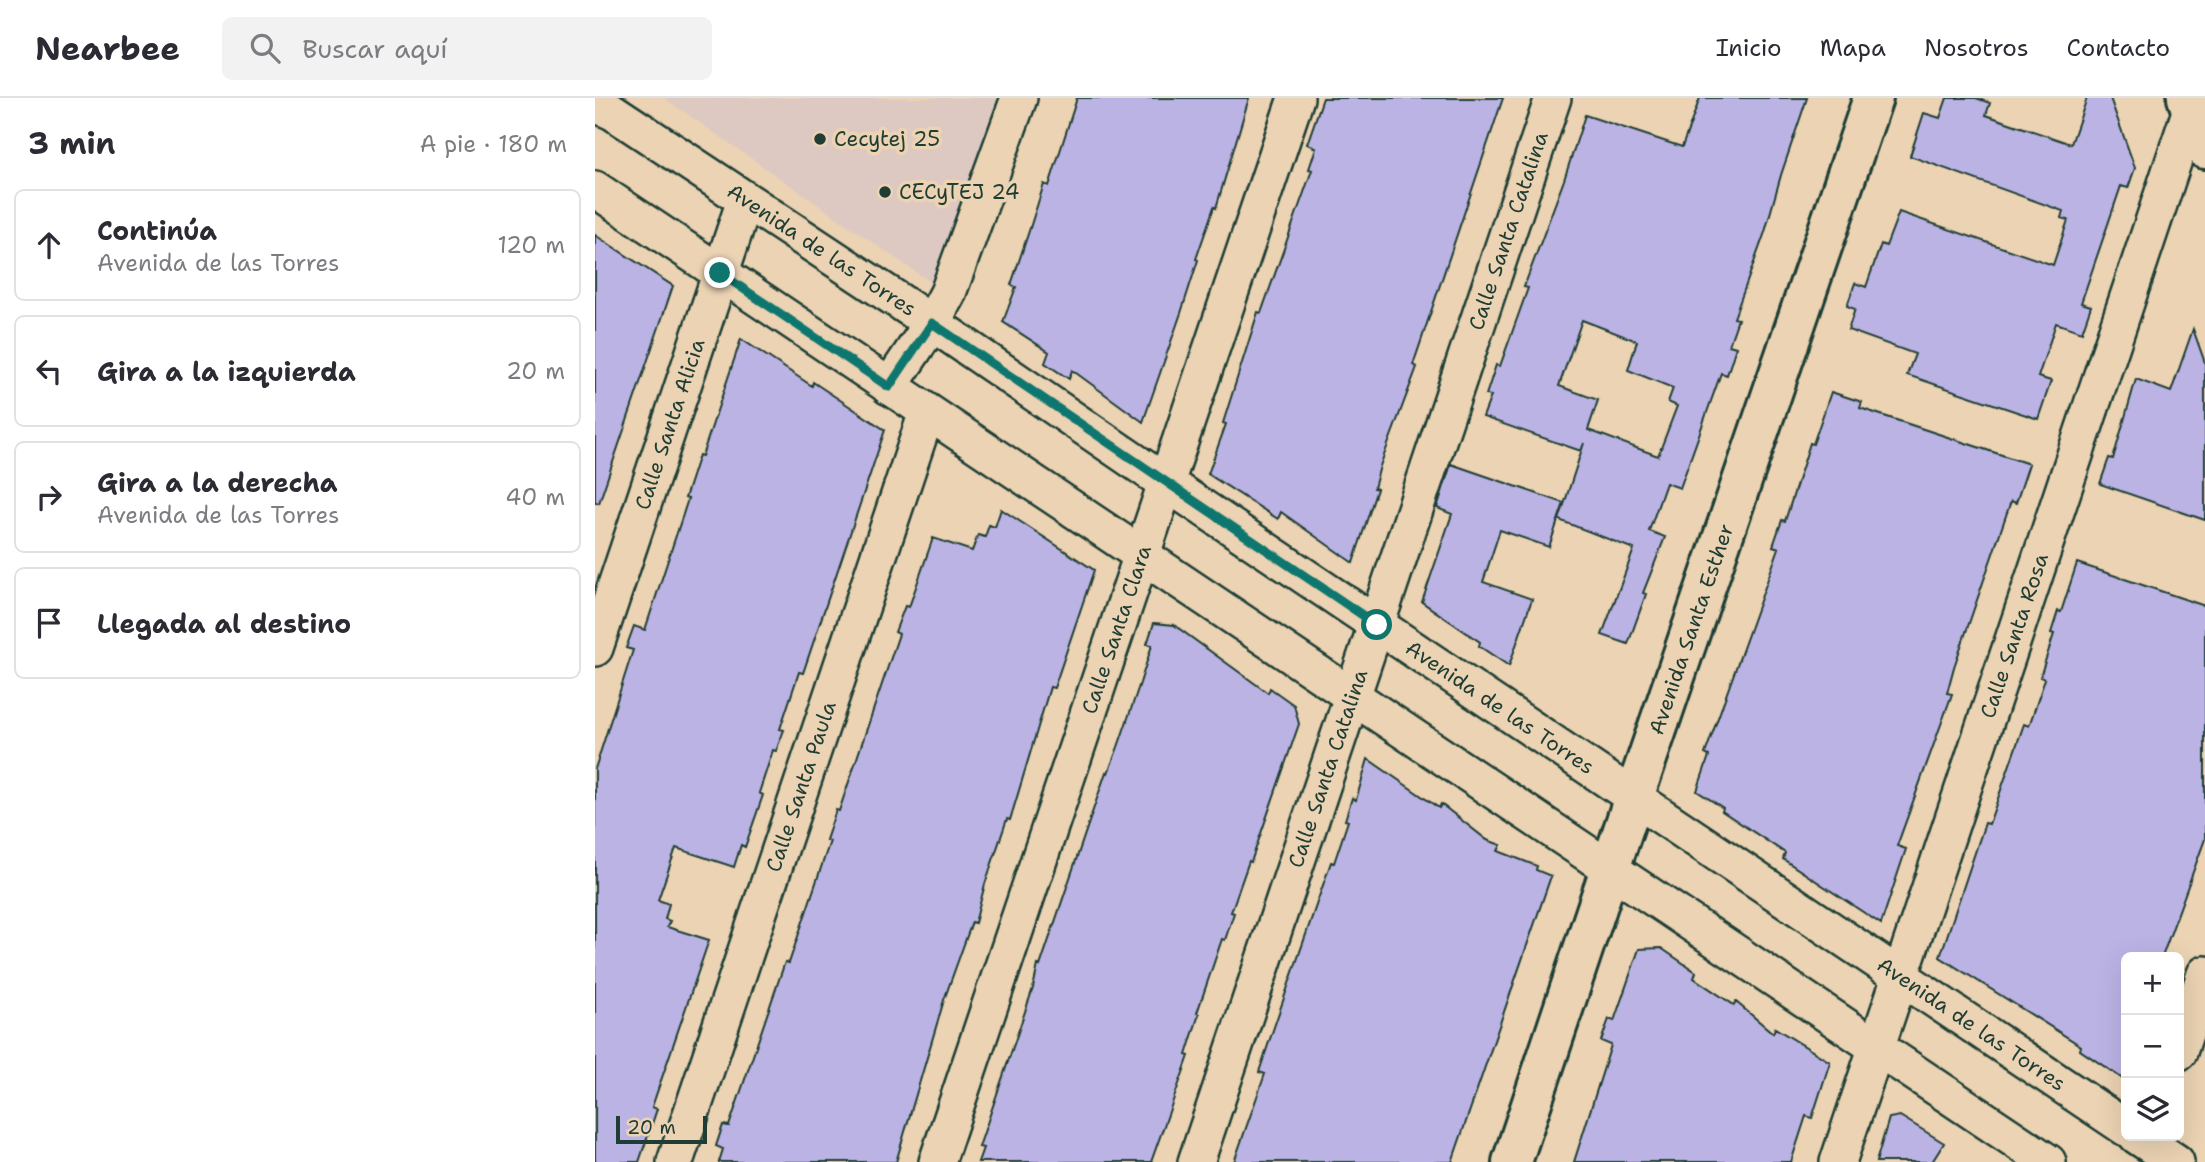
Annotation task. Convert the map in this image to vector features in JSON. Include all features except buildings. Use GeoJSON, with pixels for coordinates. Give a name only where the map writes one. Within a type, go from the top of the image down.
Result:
{"type":"FeatureCollection","features":[{"type":"Feature","properties":{"kind":"street"},"geometry":{"type":"LineString","coordinates":[[889,387],[932,323],[948,293],[1019,98]]}},
{"type":"Feature","properties":{"kind":"street","name":"Calle Santa Clara"},"geometry":{"type":"LineString","coordinates":[[937,1162],[1296,98]]}},
{"type":"Feature","properties":{"kind":"street","name":"Calle Santa Catalina"},"geometry":{"type":"LineString","coordinates":[[1196,1162],[1553,98]]}},
{"type":"Feature","properties":{"kind":"street","name":"Avenida Santa Esther"},"geometry":{"type":"LineString","coordinates":[[1512,1162],[1633,797],[1873,98]]}},
{"type":"Feature","properties":{"kind":"street","name":"Avenida de las Torres"},"geometry":{"type":"LineString","coordinates":[[595,104],[613,111],[932,323],[2147,1144]]}},
{"type":"Feature","properties":{"kind":"street"},"geometry":{"type":"LineString","coordinates":[[2189,104],[2205,149]]}},
{"type":"Feature","properties":{"kind":"street","name":"Calle Santa Rosa"},"geometry":{"type":"LineString","coordinates":[[1838,1162],[2189,104]]}},
{"type":"Feature","properties":{"kind":"street"},"geometry":{"type":"LineString","coordinates":[[595,189],[2048,1162]]}},
{"type":"Feature","properties":{"kind":"street","name":"Calle Santa Alicia"},"geometry":{"type":"LineString","coordinates":[[595,648],[744,200]]}},
{"type":"Feature","properties":{"kind":"street","name":"Calle Santa Paula"},"geometry":{"type":"LineString","coordinates":[[675,1162],[927,412]]}},
{"type":"Feature","properties":{"kind":"street"},"geometry":{"type":"LineString","coordinates":[[2184,1037],[2205,974]]}},
{"type":"Feature","properties":{"kind":"shaded area","name":"CECyTEJ 24"},"geometry":{"type":"Polygon","coordinates":[[[664,98],[1004,98],[936,286],[664,98]]]}},
{"type":"Feature","properties":{"kind":"place","name":"Cecytej 25"},"geometry":{"type":"Point","coordinates":[820,139]}},
{"type":"Feature","properties":{"kind":"place","name":"CECyTEJ 24"},"geometry":{"type":"Point","coordinates":[885,192]}},
{"type":"Feature","properties":{"kind":"route"},"geometry":{"type":"LineString","coordinates":[[720,273],[889,387],[932,323],[1377,625]]}}]}
